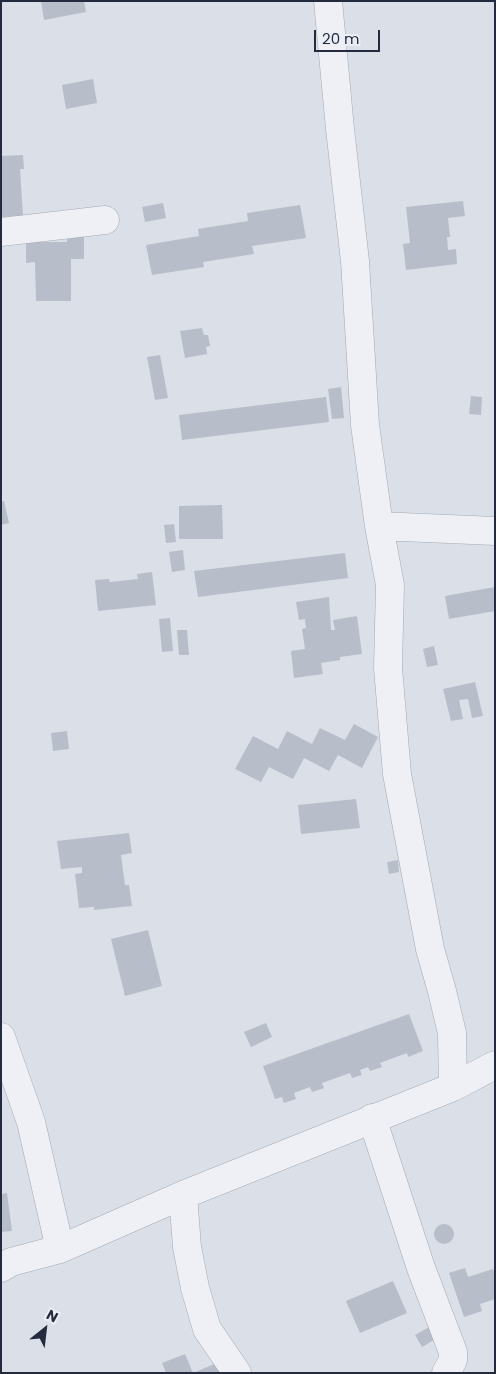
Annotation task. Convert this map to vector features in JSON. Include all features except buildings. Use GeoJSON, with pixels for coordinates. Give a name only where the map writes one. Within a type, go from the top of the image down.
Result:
{"type":"FeatureCollection","features":[{"type":"Feature","properties":{"kind":"street"},"geometry":{"type":"LineString","coordinates":[[328,1],[355,260],[365,425],[379,526],[390,585],[388,668],[397,774],[430,949],[452,1033],[453,1087]]}},
{"type":"Feature","properties":{"kind":"street"},"geometry":{"type":"LineString","coordinates":[[1,232],[105,220]]}},
{"type":"Feature","properties":{"kind":"street"},"geometry":{"type":"LineString","coordinates":[[379,526],[495,532]]}},
{"type":"Feature","properties":{"kind":"street"},"geometry":{"type":"LineString","coordinates":[[1,1037],[31,1122],[60,1249]]}},
{"type":"Feature","properties":{"kind":"street"},"geometry":{"type":"LineString","coordinates":[[1,1268],[11,1262],[60,1249],[372,1118],[453,1087],[495,1066]]}},
{"type":"Feature","properties":{"kind":"street"},"geometry":{"type":"LineString","coordinates":[[372,1118],[421,1268],[453,1352],[452,1360],[446,1373]]}},
{"type":"Feature","properties":{"kind":"street"},"geometry":{"type":"LineString","coordinates":[[184,1196],[186,1248],[197,1296],[207,1328],[237,1373]]}}]}
